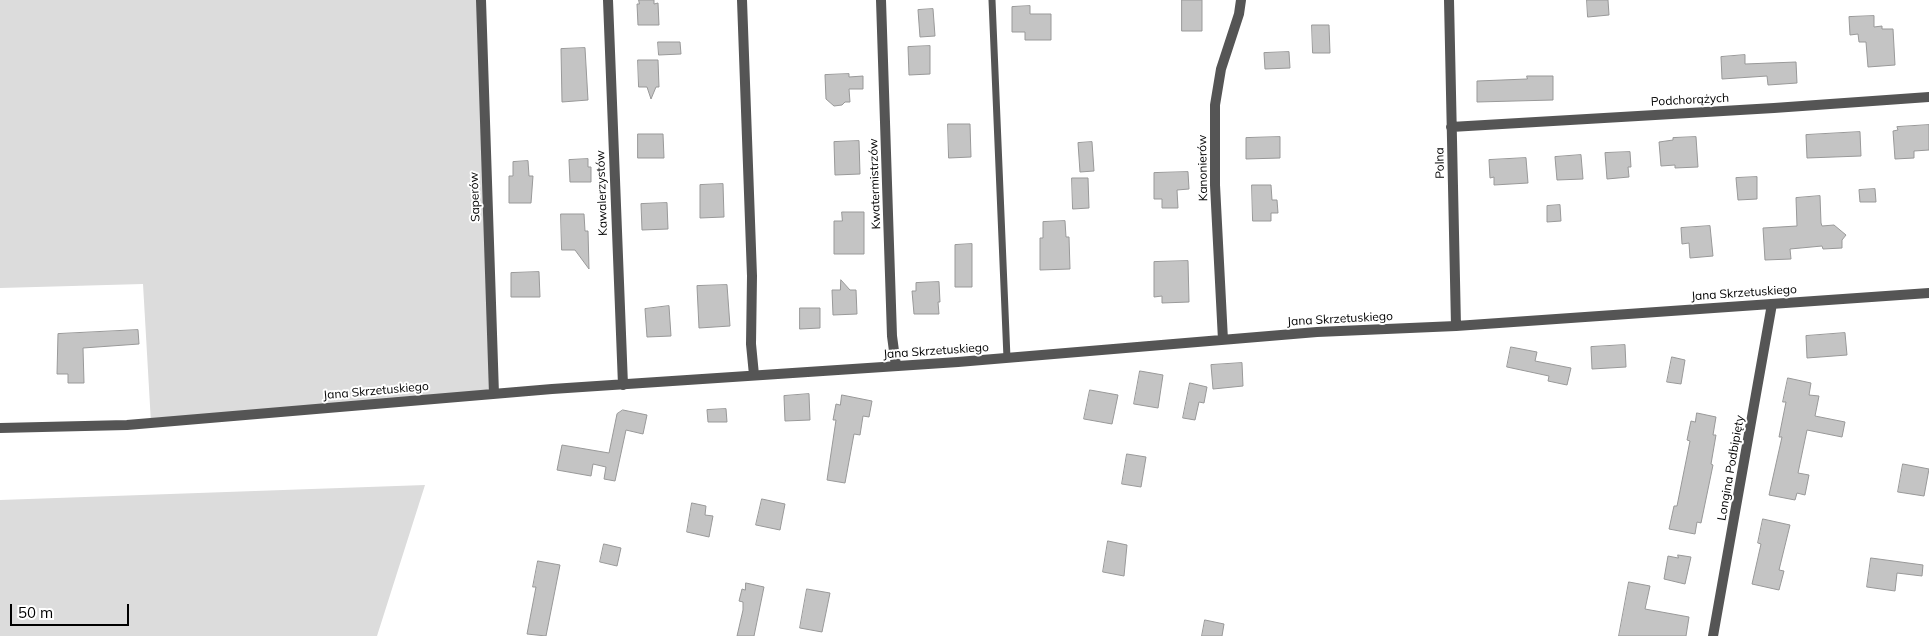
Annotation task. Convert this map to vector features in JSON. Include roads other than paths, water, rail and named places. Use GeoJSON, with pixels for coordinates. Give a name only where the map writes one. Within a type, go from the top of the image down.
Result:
{"type":"FeatureCollection","features":[{"type":"Feature","properties":{"kind":"street","name":"Saperów"},"geometry":{"type":"LineString","coordinates":[[481,0],[494,394]]}},
{"type":"Feature","properties":{"kind":"street","name":"Kawalerzystów"},"geometry":{"type":"LineString","coordinates":[[608,0],[623,385]]}},
{"type":"Feature","properties":{"kind":"street"},"geometry":{"type":"LineString","coordinates":[[742,0],[752,276],[751,344],[754,375]]}},
{"type":"Feature","properties":{"kind":"street","name":"Kwatermistrzów"},"geometry":{"type":"LineString","coordinates":[[881,0],[892,336],[896,366]]}},
{"type":"Feature","properties":{"kind":"street","name":"Kanonierów"},"geometry":{"type":"LineString","coordinates":[[1223,340],[1215,185],[1215,105],[1221,69],[1240,14],[1241,0]]}},
{"type":"Feature","properties":{"kind":"street","name":"Polna"},"geometry":{"type":"LineString","coordinates":[[1449,0],[1456,326]]}},
{"type":"Feature","properties":{"kind":"street","name":"Podchorążych"},"geometry":{"type":"LineString","coordinates":[[1452,126],[1774,108],[1929,97]]}},
{"type":"Feature","properties":{"kind":"street","name":"Jana Skrzetuskiego"},"geometry":{"type":"LineString","coordinates":[[0,428],[127,425],[494,394],[1007,358],[1317,332],[1456,326],[1929,293]]}},
{"type":"Feature","properties":{"kind":"street","name":"Longina Podbipięty"},"geometry":{"type":"LineString","coordinates":[[1713,636],[1772,304]]}},
{"type":"Feature","properties":{"kind":"lane"},"geometry":{"type":"LineString","coordinates":[[992,0],[1007,358]]}}]}
